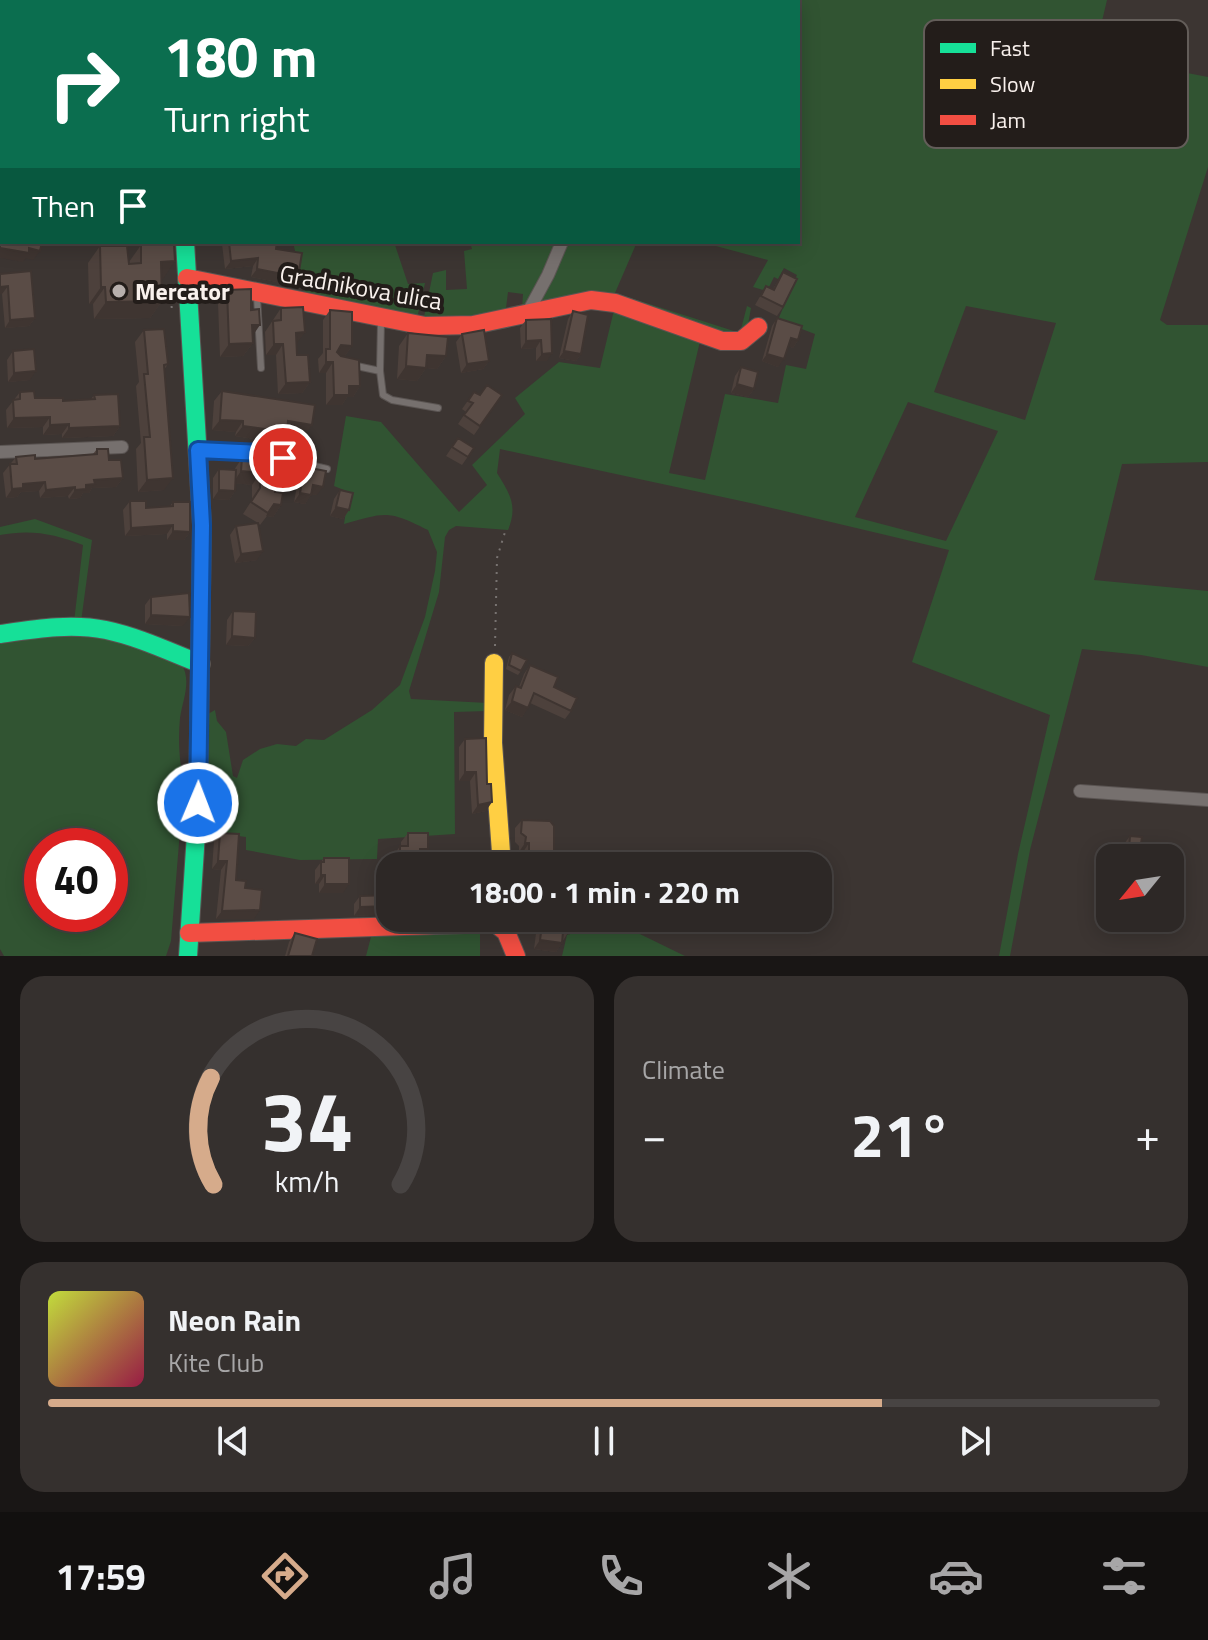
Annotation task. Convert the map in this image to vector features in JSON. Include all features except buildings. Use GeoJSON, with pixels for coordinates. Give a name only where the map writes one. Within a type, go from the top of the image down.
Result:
{"type":"FeatureCollection","features":[{"type":"Feature","properties":{"kind":"street"},"geometry":{"type":"LineString","coordinates":[[185,244],[202,525],[194,661],[198,803],[188,956]]}},
{"type":"Feature","properties":{"kind":"street"},"geometry":{"type":"LineString","coordinates":[[528,312],[561,244]]}},
{"type":"Feature","properties":{"kind":"street","name":"Gradnikova ulica"},"geometry":{"type":"LineString","coordinates":[[187,278],[425,326],[444,327],[503,320],[591,300],[615,303],[705,336],[735,343],[748,337],[758,327]]}},
{"type":"Feature","properties":{"kind":"street"},"geometry":{"type":"LineString","coordinates":[[0,452],[122,447]]}},
{"type":"Feature","properties":{"kind":"street"},"geometry":{"type":"LineString","coordinates":[[0,634],[85,627],[122,635],[194,661]]}},
{"type":"Feature","properties":{"kind":"street"},"geometry":{"type":"LineString","coordinates":[[494,663],[493,743],[501,852]]}},
{"type":"Feature","properties":{"kind":"street"},"geometry":{"type":"LineString","coordinates":[[1080,791],[1208,800]]}},
{"type":"Feature","properties":{"kind":"street"},"geometry":{"type":"LineString","coordinates":[[189,933],[376,925]]}},
{"type":"Feature","properties":{"kind":"street"},"geometry":{"type":"LineString","coordinates":[[506,932],[516,956]]}},
{"type":"Feature","properties":{"kind":"lane"},"geometry":{"type":"LineString","coordinates":[[257,293],[261,368]]}},
{"type":"Feature","properties":{"kind":"lane"},"geometry":{"type":"LineString","coordinates":[[381,318],[381,391],[388,399],[438,408]]}},
{"type":"Feature","properties":{"kind":"lane"},"geometry":{"type":"LineString","coordinates":[[350,364],[380,371]]}},
{"type":"Feature","properties":{"kind":"lane"},"geometry":{"type":"LineString","coordinates":[[198,450],[261,453],[327,469]]}},
{"type":"Feature","properties":{"kind":"path"},"geometry":{"type":"LineString","coordinates":[[494,663],[497,558],[505,532]]}},
{"type":"Feature","properties":{"kind":"green space"},"geometry":{"type":"Polygon","coordinates":[[[800,0],[1107,0],[1102,20],[924,20],[924,148],[1188,148],[1188,73],[1208,77],[1208,167],[1160,320],[1167,325],[1208,325],[1208,462],[1122,464],[1094,580],[1208,591],[1208,667],[1141,655],[1082,649],[1030,850],[1010,956],[999,956],[1018,854],[1050,715],[912,662],[949,550],[500,449],[497,473],[509,494],[512,507],[508,530],[456,526],[449,530],[445,537],[439,592],[409,691],[411,699],[488,703],[487,711],[454,712],[455,834],[378,839],[376,859],[300,860],[246,850],[246,837],[209,832],[208,714],[215,710],[217,721],[226,732],[233,776],[237,778],[243,760],[260,749],[277,744],[296,746],[306,739],[324,740],[372,710],[400,685],[425,617],[437,552],[428,530],[387,515],[344,524],[349,492],[334,486],[346,416],[381,422],[459,512],[487,485],[472,465],[525,414],[515,398],[559,362],[600,368],[615,306],[701,337],[669,473],[705,480],[725,394],[778,403],[786,365],[806,369],[815,334],[778,320],[797,275],[784,268],[778,279],[774,277],[767,291],[753,287],[768,260],[708,244],[800,244],[800,0]],[[966,306],[934,392],[1025,420],[1056,323],[966,306]],[[908,402],[855,517],[946,541],[998,431],[908,402]]]}},
{"type":"Feature","properties":{"kind":"green space"},"geometry":{"type":"Polygon","coordinates":[[[293,244],[395,244],[408,284],[425,283],[418,314],[411,319],[306,299],[293,244]]]}},
{"type":"Feature","properties":{"kind":"green space"},"geometry":{"type":"Polygon","coordinates":[[[471,244],[558,244],[545,276],[522,309],[523,294],[508,292],[506,308],[515,309],[501,317],[424,317],[433,273],[446,270],[446,290],[467,289],[464,251],[472,249],[471,244]]]}},
{"type":"Feature","properties":{"kind":"green space"},"geometry":{"type":"Polygon","coordinates":[[[564,244],[636,244],[615,293],[740,333],[747,306],[751,308],[747,330],[737,338],[650,314],[539,304],[564,244]]]}},
{"type":"Feature","properties":{"kind":"green space"},"geometry":{"type":"Polygon","coordinates":[[[35,519],[92,540],[81,622],[74,622],[83,545],[43,534],[22,532],[0,535],[0,527],[35,519]]]}},
{"type":"Feature","properties":{"kind":"green space"},"geometry":{"type":"Polygon","coordinates":[[[92,631],[181,663],[186,676],[179,734],[184,782],[171,941],[166,956],[4,956],[0,949],[0,637],[92,631]]]}},
{"type":"Feature","properties":{"kind":"green space"},"geometry":{"type":"Polygon","coordinates":[[[480,932],[480,956],[366,956],[372,933],[480,932]]]}},
{"type":"Feature","properties":{"kind":"green space"},"geometry":{"type":"Polygon","coordinates":[[[576,932],[636,932],[685,956],[562,956],[567,935],[576,932]]]}},
{"type":"Feature","properties":{"kind":"traffic: fast"},"geometry":{"type":"LineString","coordinates":[[185,244],[202,525],[198,803],[188,956]]}},
{"type":"Feature","properties":{"kind":"traffic: fast"},"geometry":{"type":"LineString","coordinates":[[0,634],[53,628],[93,628],[130,637],[201,664]]}},
{"type":"Feature","properties":{"kind":"traffic: slow"},"geometry":{"type":"LineString","coordinates":[[494,663],[493,743],[501,852]]}},
{"type":"Feature","properties":{"kind":"traffic: jam"},"geometry":{"type":"LineString","coordinates":[[187,278],[425,326],[473,325],[591,300],[615,303],[722,341],[741,341],[758,327]]}},
{"type":"Feature","properties":{"kind":"traffic: jam"},"geometry":{"type":"LineString","coordinates":[[189,933],[495,923],[506,932],[516,956]]}},
{"type":"Feature","properties":{"kind":"place","name":"Mercator"},"geometry":{"type":"Point","coordinates":[119,291]}},
{"type":"Feature","properties":{"kind":"route"},"geometry":{"type":"LineString","coordinates":[[198,803],[202,525],[198,450],[261,453],[283,458]]}}]}
